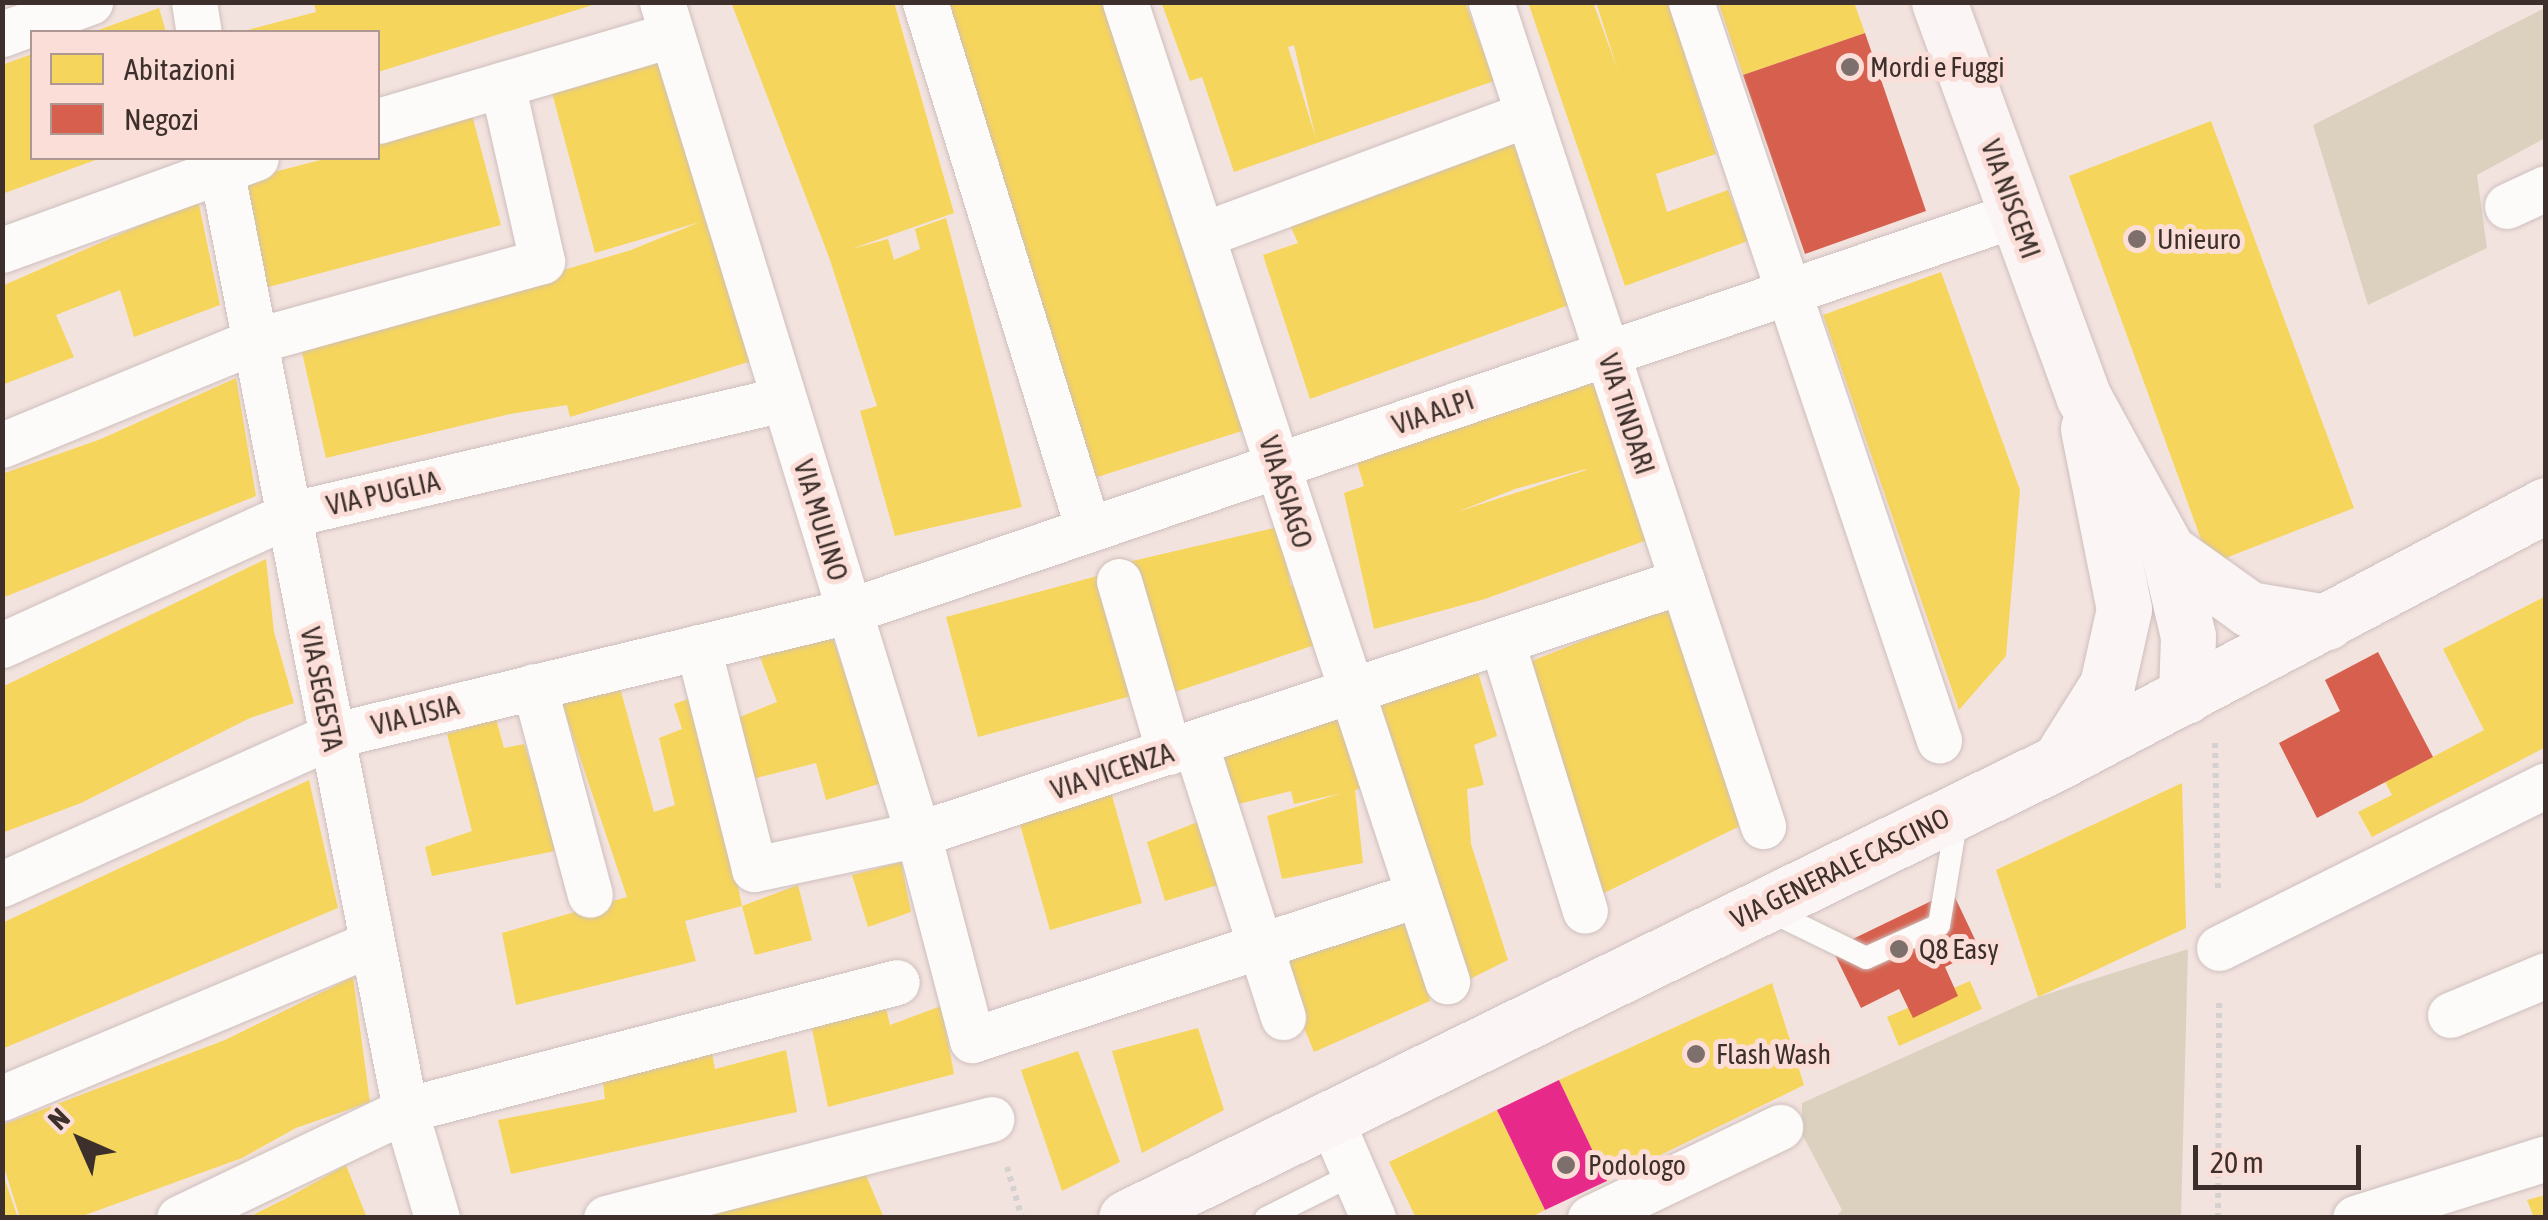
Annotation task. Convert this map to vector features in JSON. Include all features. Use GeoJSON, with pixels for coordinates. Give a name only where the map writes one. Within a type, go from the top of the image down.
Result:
{"type":"FeatureCollection","features":[{"type":"Feature","properties":{"kind":"street"},"geometry":{"type":"LineString","coordinates":[[2,34],[90,2]]}},
{"type":"Feature","properties":{"kind":"street"},"geometry":{"type":"LineString","coordinates":[[194,2],[199,30]]}},
{"type":"Feature","properties":{"kind":"street"},"geometry":{"type":"LineString","coordinates":[[924,2],[1088,529]]}},
{"type":"Feature","properties":{"kind":"street","name":"VIA ASIAGO"},"geometry":{"type":"LineString","coordinates":[[1125,2],[1447,981]]}},
{"type":"Feature","properties":{"kind":"street","name":"VIA TINDARI"},"geometry":{"type":"LineString","coordinates":[[1491,2],[1763,826]]}},
{"type":"Feature","properties":{"kind":"street"},"geometry":{"type":"LineString","coordinates":[[1690,2],[1939,740]]}},
{"type":"Feature","properties":{"kind":"street","name":"VIA NISCEMI"},"geometry":{"type":"LineString","coordinates":[[1938,2],[2083,396]]}},
{"type":"Feature","properties":{"kind":"street"},"geometry":{"type":"LineString","coordinates":[[380,120],[502,84],[666,19]]}},
{"type":"Feature","properties":{"kind":"street","name":"VIA MULINO"},"geometry":{"type":"LineString","coordinates":[[666,19],[918,834],[972,1040],[1262,948]]}},
{"type":"Feature","properties":{"kind":"street"},"geometry":{"type":"LineString","coordinates":[[2,445],[254,342],[542,261],[502,84]]}},
{"type":"Feature","properties":{"kind":"street"},"geometry":{"type":"LineString","coordinates":[[1202,235],[1528,114]]}},
{"type":"Feature","properties":{"kind":"street"},"geometry":{"type":"LineString","coordinates":[[2,250],[231,161]]}},
{"type":"Feature","properties":{"kind":"street","name":"VIA SEGESTA"},"geometry":{"type":"LineString","coordinates":[[231,161],[254,342],[404,1110],[437,1218]]}},
{"type":"Feature","properties":{"kind":"street","name":"VIA ALPI"},"geometry":{"type":"LineString","coordinates":[[849,611],[2016,214]]}},
{"type":"Feature","properties":{"kind":"street"},"geometry":{"type":"LineString","coordinates":[[2083,396],[2168,551],[2188,636],[2186,696]]}},
{"type":"Feature","properties":{"kind":"street"},"geometry":{"type":"LineString","coordinates":[[2083,396],[2124,609],[2138,641],[2186,696]]}},
{"type":"Feature","properties":{"kind":"street","name":"VIA PUGLIA"},"geometry":{"type":"LineString","coordinates":[[2,645],[288,516],[783,398]]}},
{"type":"Feature","properties":{"kind":"street","name":"VIA GENERALE CASCINO"},"geometry":{"type":"LineString","coordinates":[[1126,1218],[1185,1204],[1330,1118],[2058,762],[2546,505]]}},
{"type":"Feature","properties":{"kind":"street"},"geometry":{"type":"LineString","coordinates":[[2168,551],[2249,609],[2328,622]]}},
{"type":"Feature","properties":{"kind":"street"},"geometry":{"type":"LineString","coordinates":[[1118,581],[1262,948],[1284,1017]]}},
{"type":"Feature","properties":{"kind":"street","name":"VIA VICENZA"},"geometry":{"type":"LineString","coordinates":[[698,647],[754,869],[918,834],[1351,689],[1502,646],[1682,581]]}},
{"type":"Feature","properties":{"kind":"street"},"geometry":{"type":"LineString","coordinates":[[2058,762],[2107,686],[2124,609]]}},
{"type":"Feature","properties":{"kind":"street","name":"VIA LISIA"},"geometry":{"type":"LineString","coordinates":[[2,884],[331,736],[849,611]]}},
{"type":"Feature","properties":{"kind":"street"},"geometry":{"type":"LineString","coordinates":[[1502,646],[1585,912]]}},
{"type":"Feature","properties":{"kind":"street"},"geometry":{"type":"LineString","coordinates":[[534,686],[590,895]]}},
{"type":"Feature","properties":{"kind":"street"},"geometry":{"type":"LineString","coordinates":[[2219,948],[2546,785]]}},
{"type":"Feature","properties":{"kind":"street"},"geometry":{"type":"LineString","coordinates":[[1262,948],[1418,894]]}},
{"type":"Feature","properties":{"kind":"street"},"geometry":{"type":"LineString","coordinates":[[2,1098],[372,942]]}},
{"type":"Feature","properties":{"kind":"street"},"geometry":{"type":"LineString","coordinates":[[2450,1015],[2546,975]]}},
{"type":"Feature","properties":{"kind":"street"},"geometry":{"type":"LineString","coordinates":[[179,1218],[404,1110],[897,982]]}},
{"type":"Feature","properties":{"kind":"street"},"geometry":{"type":"LineString","coordinates":[[1330,1118],[1373,1218]]}},
{"type":"Feature","properties":{"kind":"street"},"geometry":{"type":"LineString","coordinates":[[606,1218],[992,1119]]}},
{"type":"Feature","properties":{"kind":"street"},"geometry":{"type":"LineString","coordinates":[[1590,1218],[1780,1127]]}},
{"type":"Feature","properties":{"kind":"street"},"geometry":{"type":"LineString","coordinates":[[2355,1218],[2546,1158]]}},
{"type":"Feature","properties":{"kind":"lane"},"geometry":{"type":"LineString","coordinates":[[1760,907],[1866,958],[1939,924],[1958,810]]}},
{"type":"Feature","properties":{"kind":"lane"},"geometry":{"type":"LineString","coordinates":[[1266,1218],[1354,1174]]}},
{"type":"Feature","properties":{"kind":"shaded area"},"geometry":{"type":"Polygon","coordinates":[[[2545,8],[2545,138],[2477,175],[2487,248],[2368,305],[2313,125],[2545,8]]]}},
{"type":"Feature","properties":{"kind":"shaded area"},"geometry":{"type":"Polygon","coordinates":[[[2188,949],[2181,1217],[1836,1217],[1842,1210],[1802,1134],[1802,1103],[2038,997],[2188,949]]]}},
{"type":"Feature","properties":{"kind":"building: Abitazioni"},"geometry":{"type":"Polygon","coordinates":[[[314,2],[599,2],[380,71],[380,30],[248,30],[316,12],[314,2]]]}},
{"type":"Feature","properties":{"kind":"building: Abitazioni"},"geometry":{"type":"Polygon","coordinates":[[[731,2],[894,2],[954,213],[851,249],[888,239],[894,260],[920,249],[915,229],[946,218],[1022,507],[895,536],[860,411],[877,406],[829,257],[731,2]]]}},
{"type":"Feature","properties":{"kind":"building: Abitazioni"},"geometry":{"type":"Polygon","coordinates":[[[947,2],[1103,2],[1166,176],[1245,430],[1088,480],[947,2]]]}},
{"type":"Feature","properties":{"kind":"building: Abitazioni"},"geometry":{"type":"Polygon","coordinates":[[[1465,2],[1494,81],[1234,172],[1202,77],[1190,81],[1162,4],[1465,2]],[[1294,45],[1288,47],[1316,139],[1294,45]]]}},
{"type":"Feature","properties":{"kind":"building: Abitazioni"},"geometry":{"type":"Polygon","coordinates":[[[1528,2],[1593,2],[1618,71],[1596,2],[1668,2],[1716,154],[1656,174],[1667,212],[1728,190],[1748,241],[1625,286],[1528,2]]]}},
{"type":"Feature","properties":{"kind":"building: Abitazioni"},"geometry":{"type":"Polygon","coordinates":[[[1718,2],[1854,2],[1865,33],[1743,75],[1718,2]]]}},
{"type":"Feature","properties":{"kind":"building: Abitazioni"},"geometry":{"type":"Polygon","coordinates":[[[159,8],[165,30],[98,30],[159,8]]]}},
{"type":"Feature","properties":{"kind":"building: Abitazioni"},"geometry":{"type":"Polygon","coordinates":[[[30,55],[30,160],[96,160],[2,194],[2,65],[30,55]]]}},
{"type":"Feature","properties":{"kind":"building: Abitazioni"},"geometry":{"type":"Polygon","coordinates":[[[659,56],[705,220],[755,360],[570,417],[567,405],[510,414],[326,458],[301,348],[631,250],[700,222],[595,253],[551,89],[659,56]]]}},
{"type":"Feature","properties":{"kind":"building: Abitazioni"},"geometry":{"type":"Polygon","coordinates":[[[472,115],[501,225],[261,289],[240,181],[320,160],[380,160],[380,140],[472,115]]]}},
{"type":"Feature","properties":{"kind":"building: Abitazioni"},"geometry":{"type":"Polygon","coordinates":[[[2211,121],[2354,508],[2210,564],[2069,176],[2211,121]]]}},
{"type":"Feature","properties":{"kind":"building: Abitazioni"},"geometry":{"type":"Polygon","coordinates":[[[1511,136],[1569,305],[1310,399],[1263,255],[1298,243],[1287,218],[1511,136]]]}},
{"type":"Feature","properties":{"kind":"building: Abitazioni"},"geometry":{"type":"Polygon","coordinates":[[[198,200],[220,305],[134,337],[120,290],[56,315],[74,357],[2,385],[2,286],[198,200]]]}},
{"type":"Feature","properties":{"kind":"building: Abitazioni"},"geometry":{"type":"Polygon","coordinates":[[[1941,272],[2020,490],[2006,656],[1959,710],[1823,315],[1941,272]]]}},
{"type":"Feature","properties":{"kind":"building: Abitazioni"},"geometry":{"type":"Polygon","coordinates":[[[1599,373],[1650,539],[1485,599],[1374,629],[1344,493],[1364,486],[1355,456],[1599,373]],[[1586,470],[1515,489],[1457,512],[1586,470]]]}},
{"type":"Feature","properties":{"kind":"building: Abitazioni"},"geometry":{"type":"Polygon","coordinates":[[[236,378],[256,496],[2,598],[2,474],[101,439],[236,378]]]}},
{"type":"Feature","properties":{"kind":"building: Abitazioni"},"geometry":{"type":"Polygon","coordinates":[[[1279,527],[1291,586],[1296,584],[1315,645],[1166,695],[1128,562],[1279,527]]]}},
{"type":"Feature","properties":{"kind":"building: Abitazioni"},"geometry":{"type":"Polygon","coordinates":[[[266,559],[274,632],[294,703],[250,718],[81,803],[2,833],[2,687],[266,559]]]}},
{"type":"Feature","properties":{"kind":"building: Abitazioni"},"geometry":{"type":"Polygon","coordinates":[[[1101,575],[1139,694],[978,737],[946,617],[1101,575]]]}},
{"type":"Feature","properties":{"kind":"building: Abitazioni"},"geometry":{"type":"Polygon","coordinates":[[[2546,596],[2546,747],[2372,837],[2358,812],[2392,795],[2385,782],[2484,730],[2443,649],[2546,596]]]}},
{"type":"Feature","properties":{"kind":"building: Abitazioni"},"geometry":{"type":"Polygon","coordinates":[[[1673,604],[1742,825],[1598,896],[1532,661],[1673,604]]]}},
{"type":"Feature","properties":{"kind":"building: Abitazioni"},"geometry":{"type":"Polygon","coordinates":[[[830,630],[882,783],[826,800],[816,763],[752,779],[730,721],[777,702],[758,652],[830,630]]]}},
{"type":"Feature","properties":{"kind":"building: Abitazioni"},"geometry":{"type":"Polygon","coordinates":[[[1477,669],[1497,736],[1474,745],[1484,785],[1467,789],[1471,844],[1508,960],[1464,982],[1378,702],[1477,669]]]}},
{"type":"Feature","properties":{"kind":"building: Abitazioni"},"geometry":{"type":"Polygon","coordinates":[[[619,684],[654,812],[675,805],[659,738],[682,729],[674,704],[699,695],[742,906],[685,921],[696,961],[516,1005],[502,933],[627,897],[562,704],[619,684]]]}},
{"type":"Feature","properties":{"kind":"building: Abitazioni"},"geometry":{"type":"Polygon","coordinates":[[[1343,717],[1363,788],[1355,790],[1363,863],[1282,879],[1267,816],[1342,793],[1294,804],[1291,791],[1222,808],[1205,754],[1343,717]]]}},
{"type":"Feature","properties":{"kind":"building: Abitazioni"},"geometry":{"type":"Polygon","coordinates":[[[496,719],[504,748],[524,744],[560,850],[432,876],[425,847],[472,831],[447,734],[496,719]]]}},
{"type":"Feature","properties":{"kind":"building: Abitazioni"},"geometry":{"type":"Polygon","coordinates":[[[309,780],[338,908],[2,1049],[2,923],[309,780]]]}},
{"type":"Feature","properties":{"kind":"building: Abitazioni"},"geometry":{"type":"Polygon","coordinates":[[[2182,783],[2186,928],[2038,997],[1996,870],[2182,783]]]}},
{"type":"Feature","properties":{"kind":"building: Abitazioni"},"geometry":{"type":"Polygon","coordinates":[[[1111,792],[1142,903],[1050,930],[1019,821],[1111,792]]]}},
{"type":"Feature","properties":{"kind":"building: Abitazioni"},"geometry":{"type":"Polygon","coordinates":[[[1213,816],[1231,881],[1165,901],[1147,842],[1213,816]]]}},
{"type":"Feature","properties":{"kind":"building: Abitazioni"},"geometry":{"type":"Polygon","coordinates":[[[901,862],[911,912],[868,927],[852,875],[901,862]]]}},
{"type":"Feature","properties":{"kind":"building: Abitazioni"},"geometry":{"type":"Polygon","coordinates":[[[798,885],[812,940],[755,955],[742,906],[798,885]]]}},
{"type":"Feature","properties":{"kind":"building: Abitazioni"},"geometry":{"type":"Polygon","coordinates":[[[1405,913],[1430,1001],[1314,1052],[1273,953],[1405,913]]]}},
{"type":"Feature","properties":{"kind":"building: Abitazioni"},"geometry":{"type":"Polygon","coordinates":[[[353,977],[370,1102],[296,1128],[242,1158],[77,1218],[20,1218],[2,1161],[2,1125],[225,1040],[353,977]]]}},
{"type":"Feature","properties":{"kind":"building: Abitazioni"},"geometry":{"type":"Polygon","coordinates":[[[1970,981],[1982,1009],[1899,1046],[1887,1017],[1970,981]]]}},
{"type":"Feature","properties":{"kind":"building: Abitazioni"},"geometry":{"type":"Polygon","coordinates":[[[1772,983],[1804,1085],[1607,1181],[1559,1080],[1772,983]]]}},
{"type":"Feature","properties":{"kind":"building: Abitazioni"},"geometry":{"type":"Polygon","coordinates":[[[885,1004],[890,1025],[941,1006],[954,1074],[828,1107],[811,1024],[885,1004]]]}},
{"type":"Feature","properties":{"kind":"building: Abitazioni"},"geometry":{"type":"Polygon","coordinates":[[[1198,1028],[1224,1110],[1142,1153],[1112,1051],[1198,1028]]]}},
{"type":"Feature","properties":{"kind":"building: Abitazioni"},"geometry":{"type":"Polygon","coordinates":[[[711,1048],[715,1069],[786,1050],[797,1112],[511,1174],[498,1120],[605,1099],[602,1074],[711,1048]]]}},
{"type":"Feature","properties":{"kind":"building: Abitazioni"},"geometry":{"type":"Polygon","coordinates":[[[1078,1051],[1120,1162],[1062,1191],[1021,1070],[1078,1051]]]}},
{"type":"Feature","properties":{"kind":"building: Abitazioni"},"geometry":{"type":"Polygon","coordinates":[[[1497,1110],[1545,1210],[1530,1218],[1416,1218],[1389,1162],[1497,1110]]]}},
{"type":"Feature","properties":{"kind":"building: Abitazioni"},"geometry":{"type":"Polygon","coordinates":[[[346,1165],[367,1218],[247,1218],[289,1197],[346,1165]]]}},
{"type":"Feature","properties":{"kind":"building: Abitazioni"},"geometry":{"type":"Polygon","coordinates":[[[865,1173],[884,1218],[706,1218],[742,1203],[865,1173]]]}},
{"type":"Feature","properties":{"kind":"building: Abitazioni"},"geometry":{"type":"Polygon","coordinates":[[[3,1174],[18,1218],[2,1218],[3,1174]]]}},
{"type":"Feature","properties":{"kind":"building: Abitazioni"},"geometry":{"type":"Polygon","coordinates":[[[2546,1195],[2546,1218],[2534,1218],[2527,1200],[2546,1195]]]}},
{"type":"Feature","properties":{"kind":"building: Negozi"},"geometry":{"type":"Polygon","coordinates":[[[1865,33],[1926,211],[1805,254],[1743,75],[1865,33]]]}},
{"type":"Feature","properties":{"kind":"building: Negozi"},"geometry":{"type":"Polygon","coordinates":[[[2378,652],[2433,757],[2317,818],[2279,743],[2340,711],[2325,680],[2378,652]]]}},
{"type":"Feature","properties":{"kind":"building: Negozi"},"geometry":{"type":"Polygon","coordinates":[[[1952,891],[1980,950],[1945,967],[1958,996],[1913,1018],[1899,989],[1861,1008],[1832,949],[1952,891]]]}},
{"type":"Feature","properties":{"kind":"building: Sanità"},"geometry":{"type":"Polygon","coordinates":[[[1559,1080],[1607,1181],[1545,1210],[1497,1110],[1559,1080]]]}},
{"type":"Feature","properties":{"kind":"place","name":"Mordi e Fuggi"},"geometry":{"type":"Point","coordinates":[1850,67]}},
{"type":"Feature","properties":{"kind":"place","name":"Unieuro"},"geometry":{"type":"Point","coordinates":[2137,239]}},
{"type":"Feature","properties":{"kind":"place","name":"Q8 Easy"},"geometry":{"type":"Point","coordinates":[1899,949]}},
{"type":"Feature","properties":{"kind":"place","name":"Flash Wash"},"geometry":{"type":"Point","coordinates":[1696,1054]}},
{"type":"Feature","properties":{"kind":"place","name":"Podologo"},"geometry":{"type":"Point","coordinates":[1566,1165]}}]}
